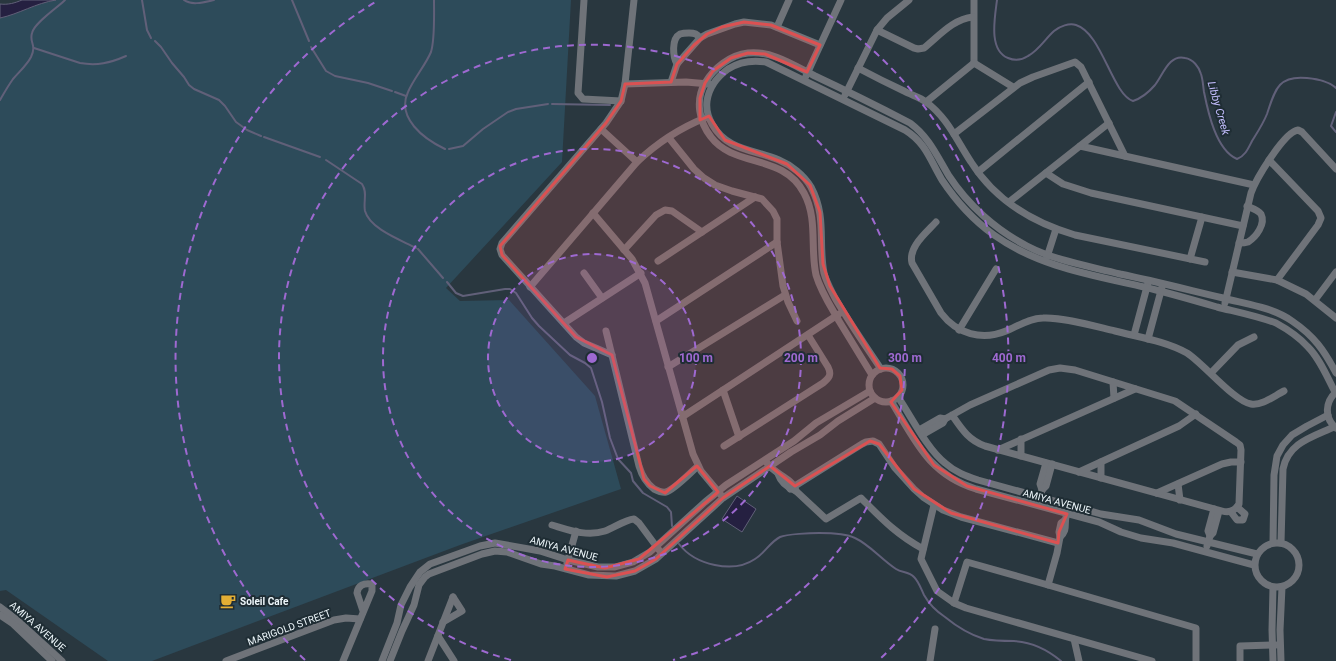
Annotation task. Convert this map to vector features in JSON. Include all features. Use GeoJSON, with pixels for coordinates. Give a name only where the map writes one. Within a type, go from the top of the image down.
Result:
{"type":"FeatureCollection","features":[{"type":"Feature","properties":{"kind":"street"},"geometry":{"type":"LineString","coordinates":[[584,0],[578,93],[584,99],[621,101]]}},
{"type":"Feature","properties":{"kind":"street"},"geometry":{"type":"LineString","coordinates":[[777,27],[789,0]]}},
{"type":"Feature","properties":{"kind":"street"},"geometry":{"type":"LineString","coordinates":[[804,80],[841,0]]}},
{"type":"Feature","properties":{"kind":"street"},"geometry":{"type":"LineString","coordinates":[[843,99],[877,30],[887,18],[909,0]]}},
{"type":"Feature","properties":{"kind":"street"},"geometry":{"type":"LineString","coordinates":[[974,0],[974,63]]}},
{"type":"Feature","properties":{"kind":"street"},"geometry":{"type":"LineString","coordinates":[[612,355],[584,343],[530,287],[502,255],[500,246],[617,109],[621,101],[625,84],[636,1]]}},
{"type":"Feature","properties":{"kind":"street"},"geometry":{"type":"LineString","coordinates":[[877,30],[918,49],[924,48],[957,21],[973,17]]}},
{"type":"Feature","properties":{"kind":"street"},"geometry":{"type":"LineString","coordinates":[[671,82],[677,64],[700,38],[715,30],[739,23],[757,23],[777,27],[820,45]]}},
{"type":"Feature","properties":{"kind":"street"},"geometry":{"type":"LineString","coordinates":[[677,64],[674,57],[675,41],[678,35],[683,33],[693,33],[700,38]]}},
{"type":"Feature","properties":{"kind":"street"},"geometry":{"type":"LineString","coordinates":[[872,375],[826,299],[817,276],[813,250],[813,227],[811,214],[808,202],[798,184],[785,172],[776,167],[736,154],[721,147],[711,137],[705,118],[699,106],[702,90],[713,71],[731,58],[748,53],[761,53],[774,56],[910,123],[919,129],[930,142],[950,176],[969,202],[981,214],[1014,238],[1028,246],[1073,263],[1163,283],[1280,314],[1291,320],[1317,341],[1336,373]]}},
{"type":"Feature","properties":{"kind":"street"},"geometry":{"type":"LineString","coordinates":[[705,118],[707,99],[713,85],[719,77],[731,67],[758,61],[772,65],[911,134],[922,145],[942,180],[962,207],[974,220],[1010,245],[1026,254],[1070,271],[1160,291],[1276,323],[1297,337],[1316,356],[1336,392],[1328,402],[1328,415],[1335,427],[1312,437],[1289,452],[1284,463],[1282,475],[1282,543]]}},
{"type":"Feature","properties":{"kind":"street"},"geometry":{"type":"LineString","coordinates":[[954,134],[1013,87],[1033,77],[1075,62],[1081,66],[1124,156]]}},
{"type":"Feature","properties":{"kind":"street"},"geometry":{"type":"LineString","coordinates":[[974,63],[1013,87]]}},
{"type":"Feature","properties":{"kind":"street"},"geometry":{"type":"LineString","coordinates":[[926,102],[974,63]]}},
{"type":"Feature","properties":{"kind":"street"},"geometry":{"type":"LineString","coordinates":[[858,68],[926,102],[941,116],[954,134],[971,163],[995,191],[1030,217],[1075,236],[1205,262]]}},
{"type":"Feature","properties":{"kind":"street"},"geometry":{"type":"LineString","coordinates":[[625,84],[671,82],[705,83],[713,85]]}},
{"type":"Feature","properties":{"kind":"street"},"geometry":{"type":"LineString","coordinates":[[978,172],[1089,82]]}},
{"type":"Feature","properties":{"kind":"street"},"geometry":{"type":"LineString","coordinates":[[530,287],[637,162],[652,148],[686,127],[705,118]]}},
{"type":"Feature","properties":{"kind":"street"},"geometry":{"type":"LineString","coordinates":[[705,118],[725,140],[738,147],[787,164],[796,170],[810,185],[820,212],[825,274],[843,311],[881,369]]}},
{"type":"Feature","properties":{"kind":"street"},"geometry":{"type":"LineString","coordinates":[[1009,202],[1109,123]]}},
{"type":"Feature","properties":{"kind":"street"},"geometry":{"type":"LineString","coordinates":[[601,129],[637,162]]}},
{"type":"Feature","properties":{"kind":"street"},"geometry":{"type":"LineString","coordinates":[[1224,308],[1247,206],[1254,185],[1269,160],[1290,135],[1298,130],[1302,132],[1336,169]]}},
{"type":"Feature","properties":{"kind":"street"},"geometry":{"type":"LineString","coordinates":[[669,138],[694,169],[704,178],[715,185],[762,199],[773,211],[777,219],[777,242],[781,279],[785,295],[797,321]]}},
{"type":"Feature","properties":{"kind":"street"},"geometry":{"type":"LineString","coordinates":[[1080,146],[1254,185]]}},
{"type":"Feature","properties":{"kind":"street"},"geometry":{"type":"LineString","coordinates":[[1269,160],[1318,211],[1321,218],[1318,225],[1277,280]]}},
{"type":"Feature","properties":{"kind":"street"},"geometry":{"type":"LineString","coordinates":[[1046,173],[1074,189],[1243,226]]}},
{"type":"Feature","properties":{"kind":"street"},"geometry":{"type":"LineString","coordinates":[[658,261],[755,197]]}},
{"type":"Feature","properties":{"kind":"street"},"geometry":{"type":"LineString","coordinates":[[1239,243],[1244,243],[1252,239],[1262,223],[1262,219],[1258,211],[1247,206]]}},
{"type":"Feature","properties":{"kind":"street"},"geometry":{"type":"LineString","coordinates":[[624,250],[665,207],[672,210],[702,232]]}},
{"type":"Feature","properties":{"kind":"street"},"geometry":{"type":"LineString","coordinates":[[593,212],[632,259],[641,273],[693,454],[698,466],[723,498]]}},
{"type":"Feature","properties":{"kind":"street"},"geometry":{"type":"LineString","coordinates":[[1190,259],[1202,217]]}},
{"type":"Feature","properties":{"kind":"street"},"geometry":{"type":"LineString","coordinates":[[936,222],[919,241],[912,252],[912,263],[941,313],[947,321],[960,330],[974,335],[994,335],[1031,320],[1044,318],[1092,326],[1148,339],[1187,353],[1238,398],[1248,404],[1259,404],[1284,391]]}},
{"type":"Feature","properties":{"kind":"street"},"geometry":{"type":"LineString","coordinates":[[1046,262],[1056,229]]}},
{"type":"Feature","properties":{"kind":"street"},"geometry":{"type":"LineString","coordinates":[[656,321],[777,242]]}},
{"type":"Feature","properties":{"kind":"street"},"geometry":{"type":"LineString","coordinates":[[960,330],[996,269]]}},
{"type":"Feature","properties":{"kind":"street"},"geometry":{"type":"LineString","coordinates":[[1232,272],[1277,280],[1306,294],[1336,318]]}},
{"type":"Feature","properties":{"kind":"street"},"geometry":{"type":"LineString","coordinates":[[1315,300],[1336,272]]}},
{"type":"Feature","properties":{"kind":"street"},"geometry":{"type":"LineString","coordinates":[[584,273],[602,298]]}},
{"type":"Feature","properties":{"kind":"street"},"geometry":{"type":"LineString","coordinates":[[564,323],[641,273]]}},
{"type":"Feature","properties":{"kind":"street"},"geometry":{"type":"LineString","coordinates":[[1134,336],[1149,280]]}},
{"type":"Feature","properties":{"kind":"street"},"geometry":{"type":"LineString","coordinates":[[1148,339],[1163,283]]}},
{"type":"Feature","properties":{"kind":"street"},"geometry":{"type":"LineString","coordinates":[[668,367],[785,295]]}},
{"type":"Feature","properties":{"kind":"street"},"geometry":{"type":"LineString","coordinates":[[682,417],[843,311]]}},
{"type":"Feature","properties":{"kind":"street"},"geometry":{"type":"LineString","coordinates":[[606,331],[639,466],[644,479],[650,486],[658,491],[665,492],[672,489],[698,466]]}},
{"type":"Feature","properties":{"kind":"street"},"geometry":{"type":"LineString","coordinates":[[724,446],[832,376],[808,335]]}},
{"type":"Feature","properties":{"kind":"street"},"geometry":{"type":"LineString","coordinates":[[1211,373],[1238,345],[1254,337]]}},
{"type":"Feature","properties":{"kind":"street"},"geometry":{"type":"LineString","coordinates":[[921,432],[943,423],[945,418],[970,405],[1054,368],[1075,370],[1169,398],[1181,404],[1238,444],[1241,448],[1239,501],[1237,507],[1231,512]]}},
{"type":"Feature","properties":{"kind":"street"},"geometry":{"type":"LineString","coordinates":[[881,369],[892,369],[900,376],[903,387],[898,397],[891,401],[882,401],[875,398],[870,391],[869,383],[872,375],[881,369]]}},
{"type":"Feature","properties":{"kind":"street"},"geometry":{"type":"LineString","coordinates":[[1113,382],[1114,398]]}},
{"type":"Feature","properties":{"kind":"street"},"geometry":{"type":"LineString","coordinates":[[998,450],[1135,389]]}},
{"type":"Feature","properties":{"kind":"street"},"geometry":{"type":"LineString","coordinates":[[723,390],[739,437]]}},
{"type":"Feature","properties":{"kind":"street","name":"AMIYA AVENUE"},"geometry":{"type":"LineString","coordinates":[[508,549],[540,551],[590,566],[605,568],[633,562],[657,546],[718,492],[794,441],[816,423],[870,391]]}},
{"type":"Feature","properties":{"kind":"street","name":"AMIYA AVENUE"},"geometry":{"type":"LineString","coordinates":[[898,397],[940,459],[962,474],[978,480],[1107,515],[1139,520],[1169,532],[1209,539],[1225,546],[1257,554]]}},
{"type":"Feature","properties":{"kind":"street","name":"AMIYA AVENUE"},"geometry":{"type":"LineString","coordinates":[[382,661],[401,625],[414,605],[422,574],[427,566],[480,546],[495,543],[533,562],[565,568],[590,575],[616,576],[643,568],[663,554],[723,498],[875,398]]}},
{"type":"Feature","properties":{"kind":"street","name":"AMIYA AVENUE"},"geometry":{"type":"LineString","coordinates":[[891,401],[925,455],[934,466],[958,482],[967,486],[1038,506],[1066,517],[1099,522],[1121,532],[1141,538],[1168,542],[1254,565]]}},
{"type":"Feature","properties":{"kind":"street"},"geometry":{"type":"LineString","coordinates":[[1079,472],[1179,426],[1196,414]]}},
{"type":"Feature","properties":{"kind":"street"},"geometry":{"type":"LineString","coordinates":[[952,415],[966,435],[978,444],[1217,510],[1231,512],[1237,520],[1243,520],[1245,514],[1237,507]]}},
{"type":"Feature","properties":{"kind":"street"},"geometry":{"type":"LineString","coordinates":[[1273,543],[1275,462],[1279,450],[1298,431],[1328,415]]}},
{"type":"Feature","properties":{"kind":"street"},"geometry":{"type":"LineString","coordinates":[[1306,426],[1312,437]]}},
{"type":"Feature","properties":{"kind":"street"},"geometry":{"type":"LineString","coordinates":[[1298,431],[1305,441]]}},
{"type":"Feature","properties":{"kind":"street"},"geometry":{"type":"LineString","coordinates":[[794,489],[862,444],[874,438],[906,482],[923,497],[942,510],[961,517],[1059,540]]}},
{"type":"Feature","properties":{"kind":"street"},"geometry":{"type":"LineString","coordinates":[[1021,439],[1021,456]]}},
{"type":"Feature","properties":{"kind":"street"},"geometry":{"type":"LineString","coordinates":[[765,460],[778,474],[784,476],[794,489],[826,519],[861,498],[891,528],[923,549]]}},
{"type":"Feature","properties":{"kind":"street"},"geometry":{"type":"LineString","coordinates":[[1101,462],[1101,478]]}},
{"type":"Feature","properties":{"kind":"street"},"geometry":{"type":"LineString","coordinates":[[1157,493],[1222,464],[1240,462]]}},
{"type":"Feature","properties":{"kind":"street"},"geometry":{"type":"LineString","coordinates":[[1038,506],[1042,490],[1040,484],[1049,464]]}},
{"type":"Feature","properties":{"kind":"street"},"geometry":{"type":"LineString","coordinates":[[1178,484],[1180,500]]}},
{"type":"Feature","properties":{"kind":"street"},"geometry":{"type":"LineString","coordinates":[[934,505],[921,561],[934,586],[940,593],[962,607],[1152,661]]}},
{"type":"Feature","properties":{"kind":"street"},"geometry":{"type":"LineString","coordinates":[[1048,584],[1057,554],[1059,540],[1064,533],[1066,517],[1070,505]]}},
{"type":"Feature","properties":{"kind":"street"},"geometry":{"type":"LineString","coordinates":[[1205,552],[1209,539],[1208,531],[1217,510]]}},
{"type":"Feature","properties":{"kind":"street"},"geometry":{"type":"LineString","coordinates":[[552,525],[591,534],[604,531],[632,519],[639,523],[663,554]]}},
{"type":"Feature","properties":{"kind":"street"},"geometry":{"type":"LineString","coordinates":[[565,568],[576,531]]}},
{"type":"Feature","properties":{"kind":"street"},"geometry":{"type":"LineString","coordinates":[[1273,543],[1282,543],[1295,552],[1299,562],[1298,573],[1287,585],[1282,587],[1268,586],[1257,576],[1254,565],[1257,554],[1264,547],[1273,543]]}},
{"type":"Feature","properties":{"kind":"street"},"geometry":{"type":"LineString","coordinates":[[1222,556],[1225,546]]}},
{"type":"Feature","properties":{"kind":"street"},"geometry":{"type":"LineString","coordinates":[[1238,561],[1242,550]]}},
{"type":"Feature","properties":{"kind":"street"},"geometry":{"type":"LineString","coordinates":[[954,603],[967,562],[1048,584],[1196,628],[1196,661]]}},
{"type":"Feature","properties":{"kind":"street","name":"AMIYA AVENUE"},"geometry":{"type":"LineString","coordinates":[[390,661],[401,625],[399,612],[404,598],[413,581],[422,574]]}},
{"type":"Feature","properties":{"kind":"street"},"geometry":{"type":"LineString","coordinates":[[1273,587],[1273,661]]}},
{"type":"Feature","properties":{"kind":"street"},"geometry":{"type":"LineString","coordinates":[[1281,661],[1280,645],[1282,587]]}},
{"type":"Feature","properties":{"kind":"street","name":"AMIYA AVENUE"},"geometry":{"type":"LineString","coordinates":[[0,607],[16,618],[62,661]]}},
{"type":"Feature","properties":{"kind":"street"},"geometry":{"type":"LineString","coordinates":[[343,661],[363,611]]}},
{"type":"Feature","properties":{"kind":"street","name":"AMIYA AVENUE"},"geometry":{"type":"LineString","coordinates":[[0,615],[12,623],[52,661]]}},
{"type":"Feature","properties":{"kind":"street","name":"MARIGOLD STREET"},"geometry":{"type":"LineString","coordinates":[[226,661],[334,620],[346,618],[360,619]]}},
{"type":"Feature","properties":{"kind":"street"},"geometry":{"type":"LineString","coordinates":[[428,661],[443,622]]}},
{"type":"Feature","properties":{"kind":"street"},"geometry":{"type":"LineString","coordinates":[[930,661],[935,629]]}},
{"type":"Feature","properties":{"kind":"street"},"geometry":{"type":"LineString","coordinates":[[438,636],[454,661]]}},
{"type":"Feature","properties":{"kind":"street"},"geometry":{"type":"LineString","coordinates":[[1074,639],[1079,661]]}},
{"type":"Feature","properties":{"kind":"street"},"geometry":{"type":"LineString","coordinates":[[1240,661],[1240,646],[1280,645]]}},
{"type":"Feature","properties":{"kind":"highlighted area"},"geometry":{"type":"Polygon","coordinates":[[[744,22],[771,25],[820,45],[807,72],[765,54],[748,53],[731,58],[713,71],[705,83],[700,98],[700,120],[709,116],[725,140],[787,164],[810,185],[820,212],[823,264],[830,286],[880,368],[892,369],[900,376],[902,390],[891,402],[934,465],[967,486],[1067,514],[1059,532],[1058,543],[951,513],[914,489],[879,444],[870,441],[795,486],[770,466],[723,498],[656,559],[635,571],[607,577],[565,569],[568,560],[605,568],[639,559],[718,492],[697,466],[665,493],[650,486],[644,479],[612,355],[576,337],[502,255],[500,246],[606,123],[621,101],[625,84],[671,82],[677,64],[694,45],[707,34],[722,27],[744,22]]]}},
{"type":"Feature","properties":{"kind":"shaded area"},"geometry":{"type":"Polygon","coordinates":[[[22,0],[56,0],[0,18],[0,4],[11,4],[22,0]]]}},
{"type":"Feature","properties":{"kind":"shaded area"},"geometry":{"type":"Polygon","coordinates":[[[56,0],[571,0],[562,162],[446,288],[460,301],[509,300],[595,396],[621,489],[460,545],[152,661],[108,661],[6,590],[0,591],[0,18],[56,0]]]}},
{"type":"Feature","properties":{"kind":"shaded area"},"geometry":{"type":"Polygon","coordinates":[[[737,496],[756,509],[742,532],[722,519],[737,496]]]}},
{"type":"Feature","properties":{"kind":"waterway"},"geometry":{"type":"LineString","coordinates":[[0,100],[13,79],[25,66],[33,53],[31,36],[34,29],[41,20],[65,0]]}},
{"type":"Feature","properties":{"kind":"waterway"},"geometry":{"type":"LineString","coordinates":[[142,0],[147,30],[151,38]]}},
{"type":"Feature","properties":{"kind":"waterway"},"geometry":{"type":"LineString","coordinates":[[184,0],[191,3],[214,0]]}},
{"type":"Feature","properties":{"kind":"waterway"},"geometry":{"type":"LineString","coordinates":[[292,0],[309,41]]}},
{"type":"Feature","properties":{"kind":"waterway"},"geometry":{"type":"LineString","coordinates":[[434,0],[434,34],[431,52],[413,82],[405,102],[409,119],[414,126],[429,140],[445,149]]}},
{"type":"Feature","properties":{"kind":"waterway","name":"Libby Creek"},"geometry":{"type":"LineString","coordinates":[[997,0],[994,32],[995,41],[1002,54],[1013,60],[1018,60],[1032,54],[1056,29],[1062,26],[1073,24],[1076,25],[1085,30],[1093,39],[1119,87],[1126,96],[1133,101],[1150,90],[1167,66],[1175,59],[1185,58],[1191,60],[1197,66],[1201,74],[1208,110],[1218,139],[1224,148],[1237,159],[1248,149],[1262,125],[1276,91],[1284,82],[1290,79],[1311,78],[1326,82],[1336,88]]}},
{"type":"Feature","properties":{"kind":"waterway"},"geometry":{"type":"LineString","coordinates":[[155,41],[189,85],[194,89],[219,100],[236,122],[247,130],[261,136]]}},
{"type":"Feature","properties":{"kind":"waterway"},"geometry":{"type":"LineString","coordinates":[[311,47],[326,71],[335,76],[368,83],[392,91]]}},
{"type":"Feature","properties":{"kind":"waterway"},"geometry":{"type":"LineString","coordinates":[[34,48],[86,64],[103,63],[126,56]]}},
{"type":"Feature","properties":{"kind":"waterway"},"geometry":{"type":"LineString","coordinates":[[395,92],[406,96]]}},
{"type":"Feature","properties":{"kind":"waterway"},"geometry":{"type":"LineString","coordinates":[[449,149],[463,146],[483,129],[508,112],[516,109],[548,104]]}},
{"type":"Feature","properties":{"kind":"waterway"},"geometry":{"type":"LineString","coordinates":[[552,104],[610,105]]}},
{"type":"Feature","properties":{"kind":"waterway","name":"Libby Creek"},"geometry":{"type":"LineString","coordinates":[[1336,112],[1331,126],[1336,132]]}},
{"type":"Feature","properties":{"kind":"waterway"},"geometry":{"type":"LineString","coordinates":[[264,137],[320,157]]}},
{"type":"Feature","properties":{"kind":"waterway"},"geometry":{"type":"LineString","coordinates":[[326,160],[362,184],[365,191],[365,211],[368,217],[379,229],[416,248]]}},
{"type":"Feature","properties":{"kind":"waterway"},"geometry":{"type":"LineString","coordinates":[[418,249],[443,278]]}},
{"type":"Feature","properties":{"kind":"waterway"},"geometry":{"type":"LineString","coordinates":[[447,282],[456,293],[463,296],[510,289],[516,293],[539,326],[570,355],[591,368],[602,402],[610,438],[618,459],[631,473],[633,481],[643,493],[667,507],[671,512],[672,526]]}},
{"type":"Feature","properties":{"kind":"waterway"},"geometry":{"type":"LineString","coordinates":[[679,544],[686,551],[704,562],[715,565],[736,566],[746,564],[755,559],[773,542],[783,536],[823,533],[851,536],[866,544],[896,569],[912,575],[933,607],[964,630],[984,639],[995,641],[1014,641],[1033,645],[1051,653],[1061,661]]}},
{"type":"Feature","properties":{"kind":"place","name":"Soleil Cafe"},"geometry":{"type":"Point","coordinates":[228,601]}}]}
